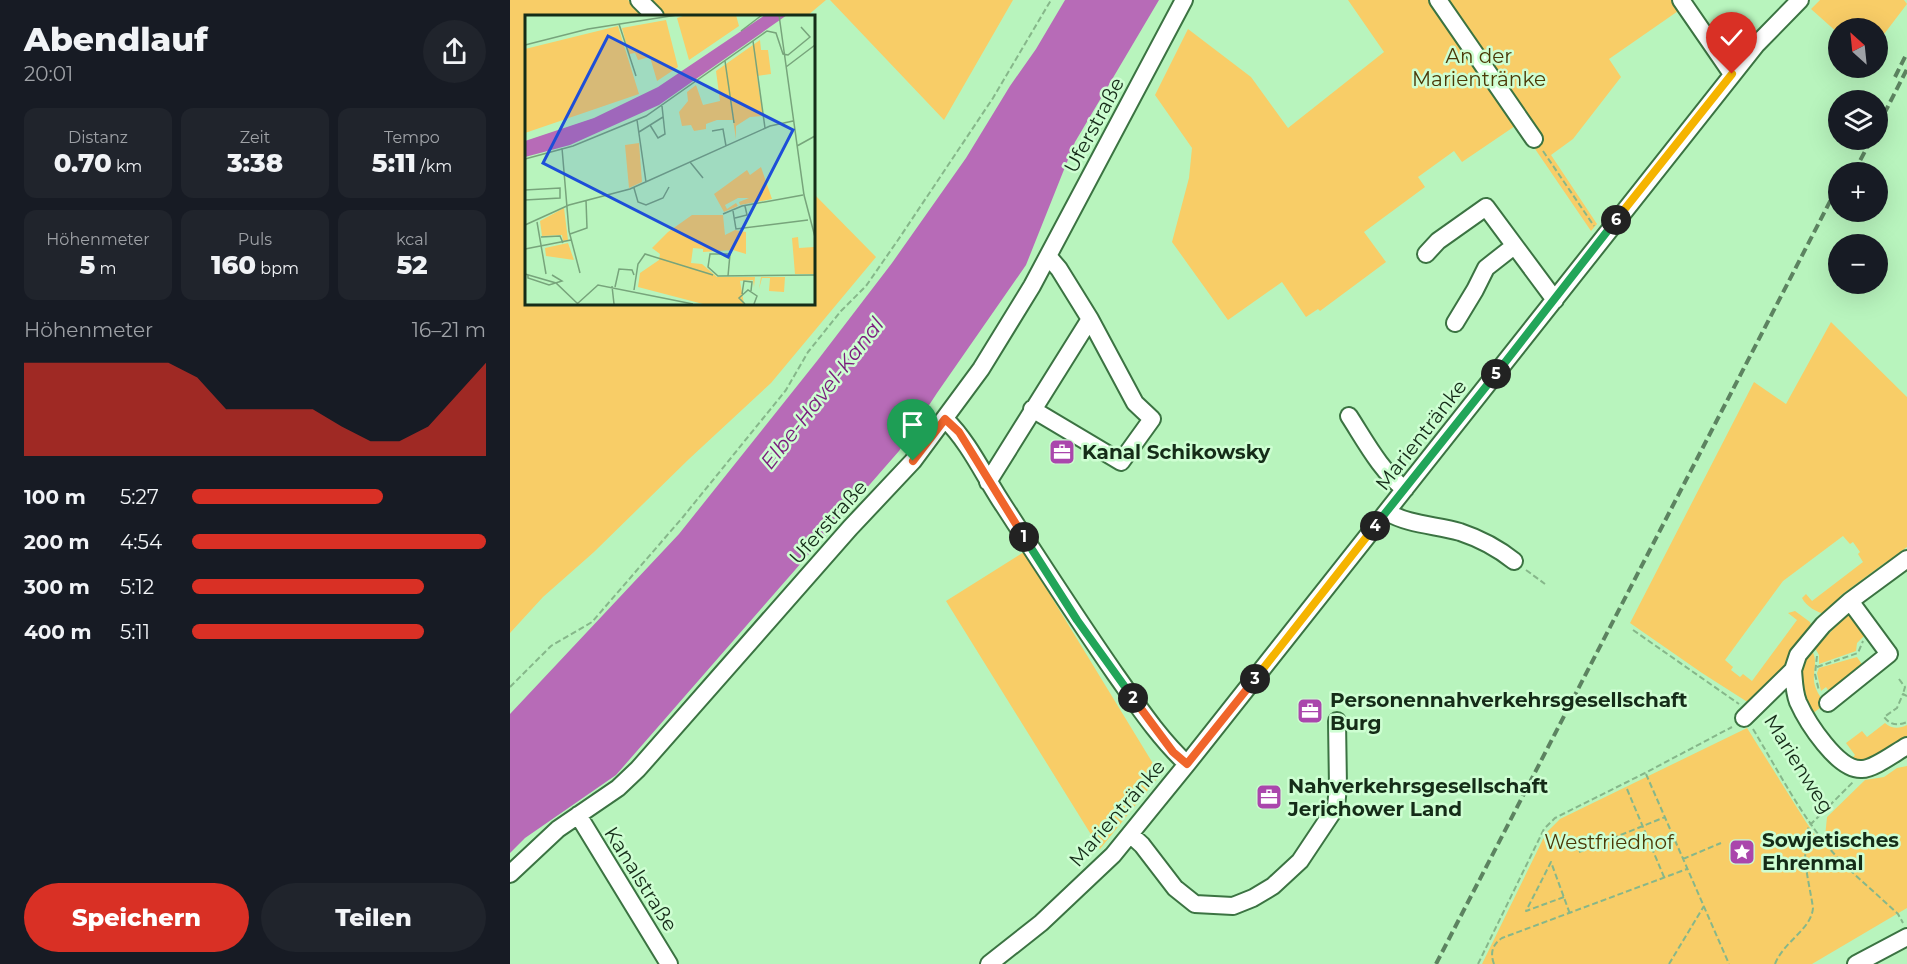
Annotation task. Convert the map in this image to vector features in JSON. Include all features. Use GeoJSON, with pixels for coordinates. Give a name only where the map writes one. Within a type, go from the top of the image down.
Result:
{"type":"FeatureCollection","features":[{"type":"Feature","properties":{"kind":"street"},"geometry":{"type":"LineString","coordinates":[[639,0],[654,15]]}},
{"type":"Feature","properties":{"kind":"street","name":"Uferstraße"},"geometry":{"type":"LineString","coordinates":[[510,874],[558,829],[618,788],[638,769],[850,528],[913,461],[981,369],[1048,256],[1184,0]]}},
{"type":"Feature","properties":{"kind":"street"},"geometry":{"type":"LineString","coordinates":[[1438,0],[1534,139]]}},
{"type":"Feature","properties":{"kind":"street"},"geometry":{"type":"LineString","coordinates":[[1681,0],[1732,74]]}},
{"type":"Feature","properties":{"kind":"street","name":"Marientränke"},"geometry":{"type":"LineString","coordinates":[[989,964],[1033,930],[1113,855],[1732,74],[1769,30],[1800,0]]}},
{"type":"Feature","properties":{"kind":"street"},"geometry":{"type":"LineString","coordinates":[[1426,254],[1438,241],[1486,207],[1555,300]]}},
{"type":"Feature","properties":{"kind":"street"},"geometry":{"type":"LineString","coordinates":[[1455,323],[1486,268],[1514,246]]}},
{"type":"Feature","properties":{"kind":"street"},"geometry":{"type":"LineString","coordinates":[[1032,410],[1121,462],[1152,419],[1135,404],[1090,319],[1059,269],[1048,256]]}},
{"type":"Feature","properties":{"kind":"street"},"geometry":{"type":"LineString","coordinates":[[988,482],[1090,319]]}},
{"type":"Feature","properties":{"kind":"street"},"geometry":{"type":"LineString","coordinates":[[1349,416],[1389,474],[1404,489]]}},
{"type":"Feature","properties":{"kind":"street"},"geometry":{"type":"LineString","coordinates":[[945,419],[959,432],[988,482],[1084,629],[1173,752],[1187,764]]}},
{"type":"Feature","properties":{"kind":"street"},"geometry":{"type":"LineString","coordinates":[[1387,512],[1402,519],[1462,532],[1504,553],[1514,561]]}},
{"type":"Feature","properties":{"kind":"street","name":"Marienweg"},"geometry":{"type":"LineString","coordinates":[[1863,770],[1842,763],[1810,723],[1795,692],[1793,670],[1798,655],[1823,625],[1850,601],[1907,559]]}},
{"type":"Feature","properties":{"kind":"street"},"geometry":{"type":"LineString","coordinates":[[1828,703],[1889,654],[1850,601]]}},
{"type":"Feature","properties":{"kind":"street","name":"Marienweg"},"geometry":{"type":"LineString","coordinates":[[1746,715],[1793,670]]}},
{"type":"Feature","properties":{"kind":"street"},"geometry":{"type":"LineString","coordinates":[[1130,834],[1175,888],[1195,904],[1216,907],[1233,906],[1253,898],[1273,886],[1300,861],[1336,807],[1337,721]]}},
{"type":"Feature","properties":{"kind":"street"},"geometry":{"type":"LineString","coordinates":[[1863,770],[1907,746]]}},
{"type":"Feature","properties":{"kind":"street","name":"Kanalstraße"},"geometry":{"type":"LineString","coordinates":[[578,815],[669,964]]}},
{"type":"Feature","properties":{"kind":"street"},"geometry":{"type":"LineString","coordinates":[[1856,964],[1907,937]]}},
{"type":"Feature","properties":{"kind":"path"},"geometry":{"type":"LineString","coordinates":[[510,687],[551,646],[592,622],[683,517],[779,399],[808,352],[841,311],[866,286],[993,98],[1051,0]]}},
{"type":"Feature","properties":{"kind":"path"},"geometry":{"type":"LineString","coordinates":[[1534,139],[1602,238]]}},
{"type":"Feature","properties":{"kind":"path"},"geometry":{"type":"LineString","coordinates":[[1514,561],[1545,584]]}},
{"type":"Feature","properties":{"kind":"path","name":"Marienweg"},"geometry":{"type":"LineString","coordinates":[[1633,630],[1732,699],[1746,715],[1810,823],[1837,857],[1898,914],[1907,930]]}},
{"type":"Feature","properties":{"kind":"path"},"geometry":{"type":"LineString","coordinates":[[1828,703],[1818,689],[1815,674],[1817,667],[1858,653],[1860,645],[1873,632]]}},
{"type":"Feature","properties":{"kind":"path"},"geometry":{"type":"LineString","coordinates":[[1899,679],[1905,687],[1905,695],[1897,708],[1884,717],[1894,724],[1907,722]]}},
{"type":"Feature","properties":{"kind":"path"},"geometry":{"type":"LineString","coordinates":[[1478,964],[1544,829],[1555,818],[1732,727],[1746,715]]}},
{"type":"Feature","properties":{"kind":"path"},"geometry":{"type":"LineString","coordinates":[[1775,964],[1785,946],[1810,922],[1812,915],[1813,908],[1804,861],[1806,836],[1810,823],[1863,770]]}},
{"type":"Feature","properties":{"kind":"path"},"geometry":{"type":"LineString","coordinates":[[1646,773],[1729,964]]}},
{"type":"Feature","properties":{"kind":"path"},"geometry":{"type":"LineString","coordinates":[[1627,789],[1664,878]]}},
{"type":"Feature","properties":{"kind":"path"},"geometry":{"type":"LineString","coordinates":[[1579,852],[1665,817]]}},
{"type":"Feature","properties":{"kind":"path"},"geometry":{"type":"LineString","coordinates":[[1683,859],[1721,843]]}},
{"type":"Feature","properties":{"kind":"path"},"geometry":{"type":"LineString","coordinates":[[1564,897],[1526,911],[1551,862],[1564,897],[1570,914]]}},
{"type":"Feature","properties":{"kind":"path"},"geometry":{"type":"LineString","coordinates":[[1494,964],[1492,952],[1502,938],[1687,869]]}},
{"type":"Feature","properties":{"kind":"path"},"geometry":{"type":"LineString","coordinates":[[1669,964],[1704,906]]}},
{"type":"Feature","properties":{"kind":"green space"},"geometry":{"type":"Polygon","coordinates":[[[510,0],[628,0],[643,15],[525,15],[525,304],[814,304],[814,194],[876,257],[771,383],[594,552],[543,597],[510,633],[510,0]]]}},
{"type":"Feature","properties":{"kind":"green space"},"geometry":{"type":"Polygon","coordinates":[[[647,0],[826,0],[808,15],[661,15],[647,0]]]}},
{"type":"Feature","properties":{"kind":"green space"},"geometry":{"type":"Polygon","coordinates":[[[830,0],[1013,0],[944,120],[830,0]]]}},
{"type":"Feature","properties":{"kind":"green space","name":"An der Marientränke"},"geometry":{"type":"Polygon","coordinates":[[[1348,0],[1675,0],[1681,9],[1609,59],[1621,77],[1573,139],[1551,155],[1597,224],[1591,231],[1518,124],[1462,162],[1454,151],[1418,177],[1425,187],[1364,232],[1386,262],[1320,311],[1318,309],[1306,317],[1282,282],[1228,320],[1172,242],[1189,178],[1192,148],[1155,95],[1188,29],[1251,77],[1288,128],[1384,52],[1348,0]]]}},
{"type":"Feature","properties":{"kind":"green space"},"geometry":{"type":"Polygon","coordinates":[[[1820,0],[1904,0],[1907,4],[1888,29],[1888,18],[1828,18],[1828,24],[1811,9],[1820,0]]]}},
{"type":"Feature","properties":{"kind":"green space"},"geometry":{"type":"Polygon","coordinates":[[[1831,322],[1907,397],[1907,547],[1896,555],[1893,563],[1886,562],[1840,596],[1841,602],[1826,614],[1812,609],[1802,598],[1806,594],[1812,601],[1863,562],[1853,542],[1850,544],[1843,536],[1783,581],[1725,660],[1733,667],[1731,670],[1740,677],[1743,674],[1752,681],[1797,620],[1788,613],[1795,611],[1810,622],[1813,630],[1788,666],[1749,703],[1630,623],[1754,382],[1786,404],[1831,322]]]}},
{"type":"Feature","properties":{"kind":"green space"},"geometry":{"type":"Polygon","coordinates":[[[1024,552],[1160,775],[1100,849],[946,601],[1024,552]]]}},
{"type":"Feature","properties":{"kind":"green space"},"geometry":{"type":"Polygon","coordinates":[[[1851,611],[1867,633],[1857,643],[1856,651],[1819,664],[1819,655],[1815,648],[1851,611]]]}},
{"type":"Feature","properties":{"kind":"green space"},"geometry":{"type":"Polygon","coordinates":[[[1812,651],[1815,662],[1815,684],[1825,704],[1812,714],[1805,690],[1802,666],[1812,651]]]}},
{"type":"Feature","properties":{"kind":"green space"},"geometry":{"type":"Polygon","coordinates":[[[1857,657],[1865,669],[1832,696],[1826,687],[1821,691],[1817,673],[1819,668],[1857,657]]]}},
{"type":"Feature","properties":{"kind":"green space"},"geometry":{"type":"Polygon","coordinates":[[[1885,723],[1896,728],[1907,725],[1907,740],[1866,762],[1849,761],[1855,755],[1846,743],[1862,731],[1867,737],[1885,723]]]}},
{"type":"Feature","properties":{"kind":"green space","name":"Westfriedhof"},"geometry":{"type":"Polygon","coordinates":[[[1747,728],[1820,842],[1825,837],[1827,817],[1865,780],[1884,777],[1897,768],[1907,766],[1907,908],[1812,964],[1482,964],[1546,833],[1560,819],[1747,728]]]}},
{"type":"Feature","properties":{"kind":"water","name":"Elbe-Havel-Kanal"},"geometry":{"type":"Polygon","coordinates":[[[1065,0],[1159,0],[1075,142],[1026,265],[899,451],[616,775],[525,838],[510,853],[510,714],[679,534],[817,361],[892,263],[966,158],[1065,0]]]}},
{"type":"Feature","properties":{"kind":"railway"},"geometry":{"type":"LineString","coordinates":[[1895,77],[1907,53]]}},
{"type":"Feature","properties":{"kind":"railway"},"geometry":{"type":"LineString","coordinates":[[1888,106],[1907,69]]}},
{"type":"Feature","properties":{"kind":"railway"},"geometry":{"type":"LineString","coordinates":[[1859,162],[1866,150]]}},
{"type":"Feature","properties":{"kind":"railway"},"geometry":{"type":"LineString","coordinates":[[1436,964],[1828,205]]}},
{"type":"Feature","properties":{"kind":"place","name":"Kanal Schikowsky"},"geometry":{"type":"Point","coordinates":[1062,452]}},
{"type":"Feature","properties":{"kind":"place","name":"Personennahverkehrsgesellschaft Burg"},"geometry":{"type":"Point","coordinates":[1310,711]}},
{"type":"Feature","properties":{"kind":"place","name":"Nahverkehrsgesellschaft Jerichower Land"},"geometry":{"type":"Point","coordinates":[1269,797]}},
{"type":"Feature","properties":{"kind":"place","name":"Sowjetisches Ehrenmal"},"geometry":{"type":"Point","coordinates":[1742,852]}},
{"type":"Feature","properties":{"kind":"route"},"geometry":{"type":"LineString","coordinates":[[913,461],[945,419],[959,432],[988,482],[1077,620],[1173,752],[1187,764],[1732,74]]}}]}
